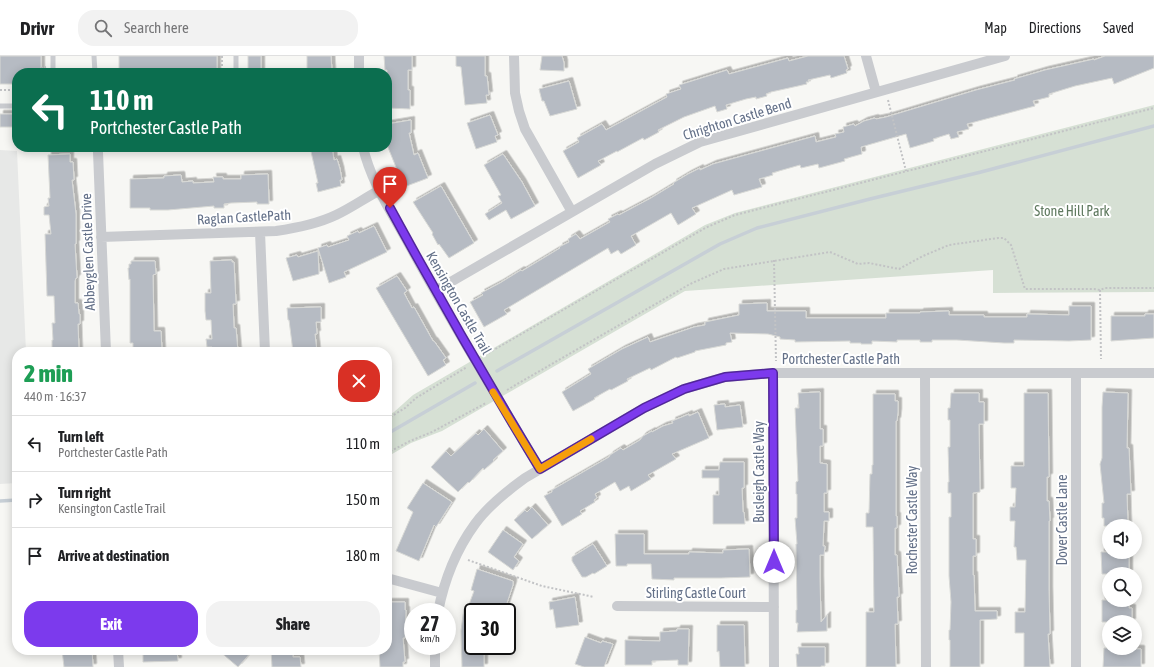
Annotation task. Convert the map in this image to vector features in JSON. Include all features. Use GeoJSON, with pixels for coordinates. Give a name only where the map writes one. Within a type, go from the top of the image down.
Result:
{"type":"FeatureCollection","features":[{"type":"Feature","properties":{"kind":"street"},"geometry":{"type":"LineString","coordinates":[[359,56],[359,68]]}},
{"type":"Feature","properties":{"kind":"street"},"geometry":{"type":"LineString","coordinates":[[514,56],[515,93],[525,129],[572,212]]}},
{"type":"Feature","properties":{"kind":"street"},"geometry":{"type":"LineString","coordinates":[[866,56],[876,92]]}},
{"type":"Feature","properties":{"kind":"street","name":"Chrighton Castle Bend"},"geometry":{"type":"LineString","coordinates":[[435,291],[655,164],[700,142],[1005,56]]}},
{"type":"Feature","properties":{"kind":"street","name":"Abbeyglen Castle Drive"},"geometry":{"type":"LineString","coordinates":[[98,152],[106,347]]}},
{"type":"Feature","properties":{"kind":"street","name":"Kensington Castle Trail"},"geometry":{"type":"LineString","coordinates":[[365,152],[370,169],[380,190],[435,291],[496,397],[540,469]]}},
{"type":"Feature","properties":{"kind":"street","name":"Raglan CastlePath"},"geometry":{"type":"LineString","coordinates":[[101,237],[260,232],[295,229],[338,214],[380,190]]}},
{"type":"Feature","properties":{"kind":"street"},"geometry":{"type":"LineString","coordinates":[[260,232],[265,347]]}},
{"type":"Feature","properties":{"kind":"street","name":"Portchester Castle Path"},"geometry":{"type":"LineString","coordinates":[[440,603],[453,562],[465,540],[476,523],[509,489],[540,469],[644,408],[684,389],[725,377],[773,373],[1154,373]]}},
{"type":"Feature","properties":{"kind":"street","name":"Busleigh Castle Way"},"geometry":{"type":"LineString","coordinates":[[773,373],[774,667]]}},
{"type":"Feature","properties":{"kind":"street","name":"Rochester Castle Way"},"geometry":{"type":"LineString","coordinates":[[925,373],[926,667]]}},
{"type":"Feature","properties":{"kind":"street","name":"Dover Castle Lane"},"geometry":{"type":"LineString","coordinates":[[1076,373],[1076,667]]}},
{"type":"Feature","properties":{"kind":"street"},"geometry":{"type":"LineString","coordinates":[[392,579],[442,593]]}},
{"type":"Feature","properties":{"kind":"street","name":"Stirling Castle Court"},"geometry":{"type":"LineString","coordinates":[[617,606],[774,607]]}},
{"type":"Feature","properties":{"kind":"street"},"geometry":{"type":"LineString","coordinates":[[118,655],[119,667]]}},
{"type":"Feature","properties":{"kind":"street"},"geometry":{"type":"LineString","coordinates":[[435,655],[435,667]]}},
{"type":"Feature","properties":{"kind":"lane"},"geometry":{"type":"LineString","coordinates":[[53,56],[53,68]]}},
{"type":"Feature","properties":{"kind":"lane"},"geometry":{"type":"LineString","coordinates":[[94,56],[95,68]]}},
{"type":"Feature","properties":{"kind":"lane"},"geometry":{"type":"LineString","coordinates":[[236,56],[236,68]]}},
{"type":"Feature","properties":{"kind":"lane"},"geometry":{"type":"LineString","coordinates":[[0,106],[12,106]]}},
{"type":"Feature","properties":{"kind":"path"},"geometry":{"type":"LineString","coordinates":[[222,56],[222,68]]}},
{"type":"Feature","properties":{"kind":"path"},"geometry":{"type":"LineString","coordinates":[[0,90],[12,90]]}},
{"type":"Feature","properties":{"kind":"path"},"geometry":{"type":"LineString","coordinates":[[887,100],[906,171]]}},
{"type":"Feature","properties":{"kind":"path"},"geometry":{"type":"LineString","coordinates":[[485,355],[705,228],[735,215],[1154,108]]}},
{"type":"Feature","properties":{"kind":"path"},"geometry":{"type":"LineString","coordinates":[[506,390],[690,284],[717,271],[774,260],[830,252],[858,264],[869,263],[899,269],[923,256],[949,245],[1004,238],[1010,245],[1025,289],[1100,290],[1105,288],[1154,288]]}},
{"type":"Feature","properties":{"kind":"path"},"geometry":{"type":"LineString","coordinates":[[774,260],[776,361]]}},
{"type":"Feature","properties":{"kind":"path"},"geometry":{"type":"LineString","coordinates":[[1100,290],[1101,359]]}},
{"type":"Feature","properties":{"kind":"path"},"geometry":{"type":"LineString","coordinates":[[392,416],[405,408],[416,398],[467,367]]}},
{"type":"Feature","properties":{"kind":"path"},"geometry":{"type":"LineString","coordinates":[[392,450],[432,432],[486,403]]}},
{"type":"Feature","properties":{"kind":"path"},"geometry":{"type":"LineString","coordinates":[[468,560],[542,586],[594,598]]}},
{"type":"Feature","properties":{"kind":"shaded area"},"geometry":{"type":"Polygon","coordinates":[[[0,150],[17,152],[26,347],[12,347],[12,483],[0,484],[0,150]]]}},
{"type":"Feature","properties":{"kind":"green space","name":"Stone Hill Park"},"geometry":{"type":"Polygon","coordinates":[[[1154,105],[1154,292],[993,293],[993,270],[685,291],[442,431],[411,443],[392,454],[392,413],[413,395],[705,225],[735,213],[1154,105]]]}},
{"type":"Feature","properties":{"kind":"building"},"geometry":{"type":"Polygon","coordinates":[[[0,56],[41,56],[41,68],[12,68],[12,84],[0,84],[0,56]]]}},
{"type":"Feature","properties":{"kind":"building"},"geometry":{"type":"Polygon","coordinates":[[[119,56],[217,56],[217,68],[119,68],[119,56]]]}},
{"type":"Feature","properties":{"kind":"building"},"geometry":{"type":"Polygon","coordinates":[[[248,56],[261,56],[261,68],[248,68],[248,56]]]}},
{"type":"Feature","properties":{"kind":"building"},"geometry":{"type":"Polygon","coordinates":[[[307,56],[331,56],[332,68],[307,68],[307,56]]]}},
{"type":"Feature","properties":{"kind":"building"},"geometry":{"type":"Polygon","coordinates":[[[384,56],[412,56],[412,70],[408,70],[410,109],[392,108],[392,68],[385,68],[384,56]]]}},
{"type":"Feature","properties":{"kind":"building"},"geometry":{"type":"Polygon","coordinates":[[[456,56],[485,56],[485,76],[487,76],[489,95],[486,95],[487,103],[465,105],[461,67],[456,66],[456,56]]]}},
{"type":"Feature","properties":{"kind":"building"},"geometry":{"type":"Polygon","coordinates":[[[542,56],[562,56],[564,71],[540,70],[542,56]]]}},
{"type":"Feature","properties":{"kind":"building"},"geometry":{"type":"Polygon","coordinates":[[[808,56],[844,56],[848,69],[846,70],[847,73],[831,78],[830,75],[808,80],[809,82],[806,82],[807,84],[771,92],[766,94],[767,96],[756,99],[756,97],[726,105],[727,109],[717,112],[715,106],[684,117],[658,130],[659,132],[648,138],[644,140],[643,138],[598,161],[601,165],[578,178],[563,151],[579,142],[577,138],[602,124],[606,130],[667,97],[666,94],[681,89],[679,85],[727,70],[729,74],[788,58],[789,61],[808,56]]]}},
{"type":"Feature","properties":{"kind":"building"},"geometry":{"type":"Polygon","coordinates":[[[1105,56],[1154,56],[1154,68],[1114,84],[1112,78],[1075,86],[1049,94],[1049,97],[1033,101],[1035,106],[967,124],[969,129],[957,132],[959,137],[951,139],[949,134],[933,139],[934,141],[910,148],[906,134],[861,147],[862,154],[844,159],[845,161],[819,168],[818,164],[801,168],[800,165],[772,173],[773,175],[759,179],[762,187],[734,195],[732,190],[692,208],[696,214],[678,225],[671,213],[631,236],[636,245],[621,254],[618,250],[611,254],[608,248],[504,310],[507,314],[484,327],[470,302],[483,295],[481,293],[560,248],[559,247],[569,242],[568,239],[576,234],[580,239],[610,222],[608,219],[618,214],[619,215],[651,198],[674,184],[673,183],[700,168],[700,170],[713,164],[815,136],[816,142],[836,137],[835,134],[844,132],[843,127],[854,124],[855,126],[864,121],[886,117],[1045,70],[1094,60],[1105,56]]]}},
{"type":"Feature","properties":{"kind":"building"},"geometry":{"type":"Polygon","coordinates":[[[569,81],[577,109],[550,116],[544,101],[542,101],[539,89],[569,81]]]}},
{"type":"Feature","properties":{"kind":"building"},"geometry":{"type":"Polygon","coordinates":[[[0,114],[12,114],[12,127],[0,127],[0,114]]]}},
{"type":"Feature","properties":{"kind":"building"},"geometry":{"type":"Polygon","coordinates":[[[490,115],[498,135],[495,136],[497,142],[476,149],[467,123],[490,115]]]}},
{"type":"Feature","properties":{"kind":"building"},"geometry":{"type":"Polygon","coordinates":[[[411,120],[411,133],[409,133],[414,155],[418,153],[428,178],[404,187],[390,152],[392,152],[392,123],[411,120]]]}},
{"type":"Feature","properties":{"kind":"building"},"geometry":{"type":"Polygon","coordinates":[[[311,152],[333,152],[334,160],[337,159],[340,169],[342,180],[340,180],[341,186],[318,192],[316,183],[318,183],[311,152]]]}},
{"type":"Feature","properties":{"kind":"building"},"geometry":{"type":"Polygon","coordinates":[[[70,154],[70,162],[73,162],[74,180],[72,180],[76,214],[75,244],[77,278],[75,281],[75,303],[78,303],[80,314],[80,324],[78,324],[79,347],[52,347],[52,323],[55,323],[54,296],[47,296],[45,234],[51,234],[49,215],[44,215],[44,207],[49,206],[48,198],[50,198],[48,155],[70,154]]]}},
{"type":"Feature","properties":{"kind":"building"},"geometry":{"type":"Polygon","coordinates":[[[503,154],[522,182],[535,206],[511,219],[506,210],[489,220],[485,214],[502,203],[498,196],[501,195],[484,165],[503,154]]]}},
{"type":"Feature","properties":{"kind":"building"},"geometry":{"type":"Polygon","coordinates":[[[268,174],[269,204],[257,204],[257,202],[231,203],[224,204],[224,208],[214,208],[214,206],[168,210],[130,208],[130,179],[164,178],[164,176],[181,175],[182,182],[193,181],[193,183],[214,182],[213,177],[223,177],[223,179],[241,179],[241,175],[268,174]]]}},
{"type":"Feature","properties":{"kind":"building"},"geometry":{"type":"Polygon","coordinates":[[[441,186],[474,243],[449,258],[439,244],[438,245],[432,234],[433,233],[413,202],[441,186]]]}},
{"type":"Feature","properties":{"kind":"building"},"geometry":{"type":"Polygon","coordinates":[[[374,226],[387,252],[344,272],[346,277],[329,283],[318,248],[327,245],[328,247],[349,240],[347,236],[358,231],[359,233],[374,226]]]}},
{"type":"Feature","properties":{"kind":"building"},"geometry":{"type":"Polygon","coordinates":[[[318,251],[319,274],[293,281],[286,258],[297,255],[298,257],[318,251]]]}},
{"type":"Feature","properties":{"kind":"building"},"geometry":{"type":"Polygon","coordinates":[[[232,260],[232,262],[234,262],[236,304],[233,304],[234,328],[236,328],[238,347],[207,347],[206,339],[212,339],[211,320],[206,320],[205,311],[205,293],[211,293],[210,261],[232,260]]]}},
{"type":"Feature","properties":{"kind":"building"},"geometry":{"type":"Polygon","coordinates":[[[131,261],[155,261],[156,274],[153,275],[154,331],[161,331],[162,347],[133,347],[133,343],[130,343],[130,279],[129,280],[128,268],[129,264],[131,264],[131,261]]]}},
{"type":"Feature","properties":{"kind":"building"},"geometry":{"type":"Polygon","coordinates":[[[397,276],[407,291],[404,293],[412,308],[414,307],[433,341],[446,358],[443,360],[446,365],[428,376],[376,288],[397,276]]]}},
{"type":"Feature","properties":{"kind":"building"},"geometry":{"type":"Polygon","coordinates":[[[767,303],[767,311],[806,311],[806,318],[886,318],[886,313],[949,311],[949,315],[1027,317],[1027,314],[1069,315],[1069,306],[1091,306],[1091,340],[1014,340],[1014,343],[1004,343],[957,340],[932,340],[932,342],[920,342],[920,340],[897,340],[897,342],[872,341],[872,344],[861,344],[850,343],[850,341],[795,342],[795,340],[780,339],[780,337],[768,334],[730,333],[732,342],[726,343],[726,345],[695,351],[677,358],[676,357],[651,370],[650,368],[627,379],[628,381],[611,390],[610,389],[573,411],[562,392],[591,374],[588,369],[622,349],[648,337],[650,342],[694,327],[705,325],[705,322],[739,315],[739,304],[767,303]]]}},
{"type":"Feature","properties":{"kind":"building"},"geometry":{"type":"Polygon","coordinates":[[[321,307],[321,322],[316,322],[317,334],[315,334],[316,347],[292,347],[287,308],[321,307]]]}},
{"type":"Feature","properties":{"kind":"building"},"geometry":{"type":"Polygon","coordinates":[[[1145,314],[1154,314],[1154,338],[1111,341],[1111,316],[1145,316],[1145,314]]]}},
{"type":"Feature","properties":{"kind":"building"},"geometry":{"type":"Polygon","coordinates":[[[820,392],[820,429],[823,429],[823,446],[820,446],[820,463],[827,464],[827,493],[824,493],[824,512],[829,512],[829,521],[824,521],[824,555],[820,555],[821,622],[827,615],[827,631],[797,632],[797,544],[795,518],[797,518],[796,482],[798,481],[795,408],[799,408],[798,393],[820,392]]]}},
{"type":"Feature","properties":{"kind":"building"},"geometry":{"type":"Polygon","coordinates":[[[1103,392],[1128,393],[1127,448],[1129,448],[1131,494],[1127,494],[1128,519],[1102,518],[1102,503],[1104,503],[1100,464],[1102,458],[1103,392]]]}},
{"type":"Feature","properties":{"kind":"building"},"geometry":{"type":"Polygon","coordinates":[[[951,393],[979,393],[979,402],[984,402],[984,424],[979,424],[980,492],[973,493],[973,539],[976,539],[976,556],[973,556],[975,611],[997,611],[997,619],[980,620],[980,667],[950,667],[949,630],[951,602],[949,576],[949,517],[951,517],[951,493],[948,493],[948,447],[950,447],[950,420],[948,420],[948,408],[950,408],[951,393]]]}},
{"type":"Feature","properties":{"kind":"building"},"geometry":{"type":"Polygon","coordinates":[[[1024,393],[1048,393],[1049,477],[1047,477],[1047,501],[1049,501],[1050,521],[1050,634],[1048,634],[1050,667],[1024,667],[1024,633],[1015,633],[1015,612],[1025,612],[1026,560],[1017,560],[1016,547],[1014,547],[1015,521],[1010,521],[1010,507],[1015,507],[1016,488],[1011,488],[1011,466],[1024,466],[1024,393]]]}},
{"type":"Feature","properties":{"kind":"building"},"geometry":{"type":"Polygon","coordinates":[[[873,394],[895,394],[895,401],[898,401],[896,421],[897,528],[895,528],[895,555],[897,555],[899,597],[897,597],[898,624],[895,624],[896,667],[866,667],[866,612],[874,612],[873,527],[866,527],[866,513],[869,513],[870,474],[872,474],[873,465],[873,394]]]}},
{"type":"Feature","properties":{"kind":"building"},"geometry":{"type":"Polygon","coordinates":[[[725,404],[725,407],[740,405],[743,427],[717,430],[714,405],[725,404]]]}},
{"type":"Feature","properties":{"kind":"building"},"geometry":{"type":"Polygon","coordinates":[[[698,412],[709,438],[672,454],[676,459],[648,475],[651,479],[631,491],[629,486],[620,491],[615,482],[595,494],[597,498],[594,500],[595,502],[580,511],[582,514],[562,526],[544,496],[609,457],[621,448],[623,450],[640,440],[643,436],[652,431],[673,423],[672,421],[698,412]]]}},
{"type":"Feature","properties":{"kind":"building"},"geometry":{"type":"Polygon","coordinates":[[[484,429],[503,451],[493,460],[494,461],[484,470],[483,468],[458,492],[431,467],[446,451],[451,456],[476,433],[478,435],[484,429]]]}},
{"type":"Feature","properties":{"kind":"building"},"geometry":{"type":"Polygon","coordinates":[[[720,462],[744,462],[744,488],[742,488],[745,524],[713,524],[713,495],[719,495],[719,478],[702,478],[702,470],[719,470],[720,462]]]}},
{"type":"Feature","properties":{"kind":"building"},"geometry":{"type":"Polygon","coordinates":[[[423,483],[452,502],[436,527],[434,525],[419,561],[396,551],[413,512],[407,508],[423,483]]]}},
{"type":"Feature","properties":{"kind":"building"},"geometry":{"type":"Polygon","coordinates":[[[532,507],[548,525],[532,539],[514,520],[525,510],[527,512],[532,507]]]}},
{"type":"Feature","properties":{"kind":"building"},"geometry":{"type":"Polygon","coordinates":[[[503,530],[523,544],[514,557],[519,561],[513,570],[488,552],[503,530]]]}},
{"type":"Feature","properties":{"kind":"building"},"geometry":{"type":"Polygon","coordinates":[[[615,534],[644,534],[644,554],[689,554],[689,552],[723,553],[723,550],[749,549],[750,577],[674,578],[674,580],[652,579],[651,564],[627,564],[627,566],[616,566],[615,534]]]}},
{"type":"Feature","properties":{"kind":"building"},"geometry":{"type":"Polygon","coordinates":[[[593,544],[607,566],[594,574],[593,573],[586,577],[582,577],[572,561],[572,557],[593,544]]]}},
{"type":"Feature","properties":{"kind":"building"},"geometry":{"type":"Polygon","coordinates":[[[1101,552],[1102,559],[1129,559],[1129,567],[1102,567],[1102,574],[1101,552]]]}},
{"type":"Feature","properties":{"kind":"building"},"geometry":{"type":"Polygon","coordinates":[[[477,569],[513,581],[507,603],[470,603],[474,591],[471,590],[477,569]]]}},
{"type":"Feature","properties":{"kind":"building"},"geometry":{"type":"Polygon","coordinates":[[[575,597],[579,625],[556,628],[553,609],[550,610],[549,602],[575,597]]]}},
{"type":"Feature","properties":{"kind":"building"},"geometry":{"type":"Polygon","coordinates":[[[392,602],[405,602],[403,638],[405,662],[403,662],[403,667],[380,667],[379,655],[392,655],[392,602]]]}},
{"type":"Feature","properties":{"kind":"building"},"geometry":{"type":"Polygon","coordinates":[[[1102,607],[1132,608],[1132,615],[1102,615],[1102,607]]]}},
{"type":"Feature","properties":{"kind":"building"},"geometry":{"type":"Polygon","coordinates":[[[464,609],[464,655],[484,655],[484,667],[462,667],[461,631],[464,609]]]}},
{"type":"Feature","properties":{"kind":"building"},"geometry":{"type":"Polygon","coordinates":[[[717,625],[744,625],[745,667],[720,667],[719,651],[717,652],[717,625]]]}},
{"type":"Feature","properties":{"kind":"building"},"geometry":{"type":"Polygon","coordinates":[[[677,629],[689,629],[688,665],[678,665],[678,660],[652,661],[652,665],[625,665],[625,640],[660,641],[660,632],[677,631],[677,629]]]}},
{"type":"Feature","properties":{"kind":"building"},"geometry":{"type":"Polygon","coordinates":[[[585,637],[601,643],[602,641],[613,644],[604,667],[584,667],[575,664],[585,637]]]}},
{"type":"Feature","properties":{"kind":"building"},"geometry":{"type":"Polygon","coordinates":[[[798,647],[825,647],[825,666],[797,667],[796,654],[799,654],[798,647]]]}},
{"type":"Feature","properties":{"kind":"building"},"geometry":{"type":"Polygon","coordinates":[[[63,655],[92,655],[93,667],[64,667],[63,655]]]}},
{"type":"Feature","properties":{"kind":"building"},"geometry":{"type":"Polygon","coordinates":[[[143,655],[177,655],[178,661],[143,662],[143,655]]]}},
{"type":"Feature","properties":{"kind":"building"},"geometry":{"type":"Polygon","coordinates":[[[224,655],[249,655],[238,667],[224,655]]]}},
{"type":"Feature","properties":{"kind":"building"},"geometry":{"type":"Polygon","coordinates":[[[271,655],[293,655],[293,657],[300,657],[301,667],[272,667],[271,655]]]}},
{"type":"Feature","properties":{"kind":"building"},"geometry":{"type":"Polygon","coordinates":[[[1104,655],[1141,655],[1141,667],[1103,667],[1104,655]]]}},
{"type":"Feature","properties":{"kind":"waterway"},"geometry":{"type":"LineString","coordinates":[[497,371],[720,244],[757,228],[981,172],[1154,126]]}},
{"type":"Feature","properties":{"kind":"waterway"},"geometry":{"type":"LineString","coordinates":[[392,431],[475,383]]}},
{"type":"Feature","properties":{"kind":"waterway"},"geometry":{"type":"LineString","coordinates":[[0,501],[12,500]]}},
{"type":"Feature","properties":{"kind":"slow traffic"},"geometry":{"type":"LineString","coordinates":[[493,392],[540,469],[591,439]]}},
{"type":"Feature","properties":{"kind":"route"},"geometry":{"type":"LineString","coordinates":[[390,208],[435,291],[496,397],[540,469],[644,408],[684,389],[725,377],[773,373],[774,562]]}}]}
